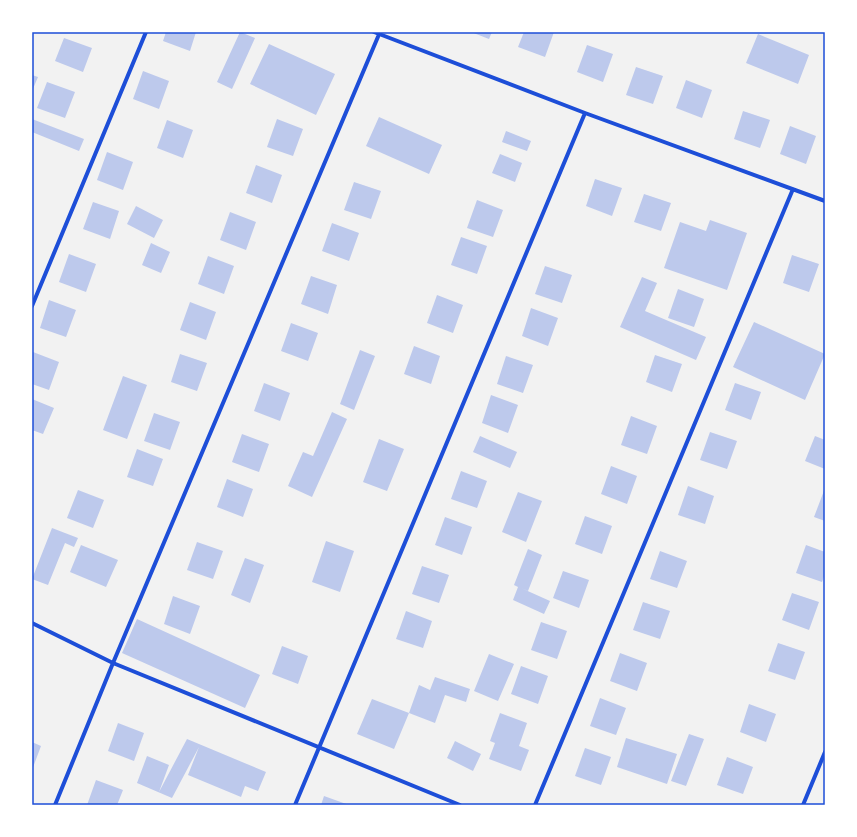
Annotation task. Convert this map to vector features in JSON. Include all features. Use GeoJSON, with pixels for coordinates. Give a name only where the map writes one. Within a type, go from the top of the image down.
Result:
{"type":"FeatureCollection","features":[{"type":"Feature","properties":{"kind":"street"},"geometry":{"type":"LineString","coordinates":[[32,306],[146,32]]}},
{"type":"Feature","properties":{"kind":"street"},"geometry":{"type":"LineString","coordinates":[[374,32],[585,113],[825,201]]}},
{"type":"Feature","properties":{"kind":"street"},"geometry":{"type":"LineString","coordinates":[[55,805],[113,663],[379,33]]}},
{"type":"Feature","properties":{"kind":"street"},"geometry":{"type":"LineString","coordinates":[[295,805],[585,113]]}},
{"type":"Feature","properties":{"kind":"street"},"geometry":{"type":"LineString","coordinates":[[535,805],[793,189]]}},
{"type":"Feature","properties":{"kind":"street"},"geometry":{"type":"LineString","coordinates":[[32,624],[113,663],[460,805]]}},
{"type":"Feature","properties":{"kind":"street"},"geometry":{"type":"LineString","coordinates":[[803,805],[825,752]]}},
{"type":"Feature","properties":{"kind":"building"},"geometry":{"type":"Polygon","coordinates":[[[166,32],[196,32],[190,51],[163,41],[166,32]]]}},
{"type":"Feature","properties":{"kind":"building"},"geometry":{"type":"Polygon","coordinates":[[[240,32],[255,38],[232,89],[217,82],[240,32]]]}},
{"type":"Feature","properties":{"kind":"building"},"geometry":{"type":"Polygon","coordinates":[[[471,32],[492,32],[489,39],[471,32]]]}},
{"type":"Feature","properties":{"kind":"building"},"geometry":{"type":"Polygon","coordinates":[[[524,32],[554,32],[545,57],[518,47],[524,32]]]}},
{"type":"Feature","properties":{"kind":"building"},"geometry":{"type":"Polygon","coordinates":[[[758,34],[809,55],[798,84],[746,63],[758,34]]]}},
{"type":"Feature","properties":{"kind":"building"},"geometry":{"type":"Polygon","coordinates":[[[64,38],[92,48],[83,72],[55,61],[64,38]]]}},
{"type":"Feature","properties":{"kind":"building"},"geometry":{"type":"Polygon","coordinates":[[[269,44],[335,74],[316,115],[250,84],[269,44]]]}},
{"type":"Feature","properties":{"kind":"building"},"geometry":{"type":"Polygon","coordinates":[[[587,45],[613,54],[603,82],[577,72],[587,45]]]}},
{"type":"Feature","properties":{"kind":"building"},"geometry":{"type":"Polygon","coordinates":[[[636,67],[663,76],[653,104],[626,95],[636,67]]]}},
{"type":"Feature","properties":{"kind":"building"},"geometry":{"type":"Polygon","coordinates":[[[143,71],[169,81],[159,109],[133,99],[143,71]]]}},
{"type":"Feature","properties":{"kind":"building"},"geometry":{"type":"Polygon","coordinates":[[[32,75],[38,77],[32,91],[32,75]]]}},
{"type":"Feature","properties":{"kind":"building"},"geometry":{"type":"Polygon","coordinates":[[[686,80],[712,90],[702,118],[676,108],[686,80]]]}},
{"type":"Feature","properties":{"kind":"building"},"geometry":{"type":"Polygon","coordinates":[[[47,82],[75,92],[65,118],[37,108],[47,82]]]}},
{"type":"Feature","properties":{"kind":"building"},"geometry":{"type":"Polygon","coordinates":[[[743,111],[770,120],[760,148],[734,139],[743,111]]]}},
{"type":"Feature","properties":{"kind":"building"},"geometry":{"type":"Polygon","coordinates":[[[379,117],[442,145],[429,174],[366,146],[379,117]]]}},
{"type":"Feature","properties":{"kind":"building"},"geometry":{"type":"Polygon","coordinates":[[[32,119],[84,139],[79,151],[32,132],[32,119]]]}},
{"type":"Feature","properties":{"kind":"building"},"geometry":{"type":"Polygon","coordinates":[[[277,119],[303,129],[293,156],[267,147],[277,119]]]}},
{"type":"Feature","properties":{"kind":"building"},"geometry":{"type":"Polygon","coordinates":[[[167,120],[193,130],[183,158],[157,148],[167,120]]]}},
{"type":"Feature","properties":{"kind":"building"},"geometry":{"type":"Polygon","coordinates":[[[790,126],[816,136],[806,164],[780,154],[790,126]]]}},
{"type":"Feature","properties":{"kind":"building"},"geometry":{"type":"Polygon","coordinates":[[[506,131],[531,141],[527,151],[502,142],[506,131]]]}},
{"type":"Feature","properties":{"kind":"building"},"geometry":{"type":"Polygon","coordinates":[[[107,152],[133,162],[123,190],[97,180],[107,152]]]}},
{"type":"Feature","properties":{"kind":"building"},"geometry":{"type":"Polygon","coordinates":[[[500,154],[522,163],[515,182],[492,173],[500,154]]]}},
{"type":"Feature","properties":{"kind":"building"},"geometry":{"type":"Polygon","coordinates":[[[256,165],[282,175],[272,203],[246,193],[256,165]]]}},
{"type":"Feature","properties":{"kind":"building"},"geometry":{"type":"Polygon","coordinates":[[[595,179],[622,188],[612,216],[586,206],[595,179]]]}},
{"type":"Feature","properties":{"kind":"building"},"geometry":{"type":"Polygon","coordinates":[[[354,182],[381,191],[371,219],[344,210],[354,182]]]}},
{"type":"Feature","properties":{"kind":"building"},"geometry":{"type":"Polygon","coordinates":[[[644,194],[671,203],[661,231],[634,222],[644,194]]]}},
{"type":"Feature","properties":{"kind":"building"},"geometry":{"type":"Polygon","coordinates":[[[477,200],[503,210],[493,237],[467,228],[477,200]]]}},
{"type":"Feature","properties":{"kind":"building"},"geometry":{"type":"Polygon","coordinates":[[[93,202],[119,211],[110,239],[83,229],[93,202]]]}},
{"type":"Feature","properties":{"kind":"building"},"geometry":{"type":"Polygon","coordinates":[[[136,206],[163,220],[154,238],[127,224],[136,206]]]}},
{"type":"Feature","properties":{"kind":"building"},"geometry":{"type":"Polygon","coordinates":[[[230,212],[256,222],[246,250],[220,240],[230,212]]]}},
{"type":"Feature","properties":{"kind":"building"},"geometry":{"type":"Polygon","coordinates":[[[710,220],[747,233],[727,290],[664,268],[680,222],[706,231],[710,220]]]}},
{"type":"Feature","properties":{"kind":"building"},"geometry":{"type":"Polygon","coordinates":[[[332,223],[359,233],[349,261],[322,251],[332,223]]]}},
{"type":"Feature","properties":{"kind":"building"},"geometry":{"type":"Polygon","coordinates":[[[461,237],[487,246],[477,274],[451,265],[461,237]]]}},
{"type":"Feature","properties":{"kind":"building"},"geometry":{"type":"Polygon","coordinates":[[[151,243],[170,252],[161,273],[142,265],[151,243]]]}},
{"type":"Feature","properties":{"kind":"building"},"geometry":{"type":"Polygon","coordinates":[[[69,254],[96,264],[86,292],[59,282],[69,254]]]}},
{"type":"Feature","properties":{"kind":"building"},"geometry":{"type":"Polygon","coordinates":[[[792,255],[819,264],[809,292],[783,283],[792,255]]]}},
{"type":"Feature","properties":{"kind":"building"},"geometry":{"type":"Polygon","coordinates":[[[208,256],[234,266],[224,294],[198,284],[208,256]]]}},
{"type":"Feature","properties":{"kind":"building"},"geometry":{"type":"Polygon","coordinates":[[[545,266],[572,275],[562,303],[535,294],[545,266]]]}},
{"type":"Feature","properties":{"kind":"building"},"geometry":{"type":"Polygon","coordinates":[[[311,276],[337,285],[328,314],[301,304],[311,276]]]}},
{"type":"Feature","properties":{"kind":"building"},"geometry":{"type":"Polygon","coordinates":[[[642,277],[657,283],[645,311],[706,337],[696,360],[620,327],[642,277]]]}},
{"type":"Feature","properties":{"kind":"building"},"geometry":{"type":"Polygon","coordinates":[[[678,289],[704,299],[694,327],[668,318],[678,289]]]}},
{"type":"Feature","properties":{"kind":"building"},"geometry":{"type":"Polygon","coordinates":[[[437,295],[463,305],[453,333],[427,323],[437,295]]]}},
{"type":"Feature","properties":{"kind":"building"},"geometry":{"type":"Polygon","coordinates":[[[49,300],[76,310],[66,337],[40,328],[49,300]]]}},
{"type":"Feature","properties":{"kind":"building"},"geometry":{"type":"Polygon","coordinates":[[[190,302],[216,312],[206,340],[180,330],[190,302]]]}},
{"type":"Feature","properties":{"kind":"building"},"geometry":{"type":"Polygon","coordinates":[[[531,308],[558,318],[548,346],[522,336],[531,308]]]}},
{"type":"Feature","properties":{"kind":"building"},"geometry":{"type":"Polygon","coordinates":[[[754,322],[825,354],[805,400],[733,367],[754,322]]]}},
{"type":"Feature","properties":{"kind":"building"},"geometry":{"type":"Polygon","coordinates":[[[291,323],[318,333],[308,361],[281,351],[291,323]]]}},
{"type":"Feature","properties":{"kind":"building"},"geometry":{"type":"Polygon","coordinates":[[[414,346],[440,356],[431,384],[404,374],[414,346]]]}},
{"type":"Feature","properties":{"kind":"building"},"geometry":{"type":"Polygon","coordinates":[[[360,350],[375,356],[354,410],[340,404],[360,350]]]}},
{"type":"Feature","properties":{"kind":"building"},"geometry":{"type":"Polygon","coordinates":[[[33,352],[59,362],[49,390],[32,384],[33,352]]]}},
{"type":"Feature","properties":{"kind":"building"},"geometry":{"type":"Polygon","coordinates":[[[180,354],[207,363],[197,391],[171,382],[180,354]]]}},
{"type":"Feature","properties":{"kind":"building"},"geometry":{"type":"Polygon","coordinates":[[[655,355],[682,364],[672,392],[646,382],[655,355]]]}},
{"type":"Feature","properties":{"kind":"building"},"geometry":{"type":"Polygon","coordinates":[[[506,356],[533,365],[523,393],[497,384],[506,356]]]}},
{"type":"Feature","properties":{"kind":"building"},"geometry":{"type":"Polygon","coordinates":[[[123,376],[147,385],[127,439],[103,430],[123,376]]]}},
{"type":"Feature","properties":{"kind":"building"},"geometry":{"type":"Polygon","coordinates":[[[264,383],[290,393],[280,421],[254,411],[264,383]]]}},
{"type":"Feature","properties":{"kind":"building"},"geometry":{"type":"Polygon","coordinates":[[[735,383],[761,392],[751,420],[725,410],[735,383]]]}},
{"type":"Feature","properties":{"kind":"building"},"geometry":{"type":"Polygon","coordinates":[[[491,395],[518,405],[508,433],[482,423],[491,395]]]}},
{"type":"Feature","properties":{"kind":"building"},"geometry":{"type":"Polygon","coordinates":[[[32,399],[54,408],[43,434],[32,430],[32,399]]]}},
{"type":"Feature","properties":{"kind":"building"},"geometry":{"type":"Polygon","coordinates":[[[332,412],[347,419],[312,497],[288,486],[303,452],[313,456],[332,412]]]}},
{"type":"Feature","properties":{"kind":"building"},"geometry":{"type":"Polygon","coordinates":[[[154,413],[180,422],[170,450],[144,441],[154,413]]]}},
{"type":"Feature","properties":{"kind":"building"},"geometry":{"type":"Polygon","coordinates":[[[631,416],[657,426],[647,454],[621,445],[631,416]]]}},
{"type":"Feature","properties":{"kind":"building"},"geometry":{"type":"Polygon","coordinates":[[[710,432],[737,441],[727,469],[700,460],[710,432]]]}},
{"type":"Feature","properties":{"kind":"building"},"geometry":{"type":"Polygon","coordinates":[[[242,434],[269,444],[259,472],[232,462],[242,434]]]}},
{"type":"Feature","properties":{"kind":"building"},"geometry":{"type":"Polygon","coordinates":[[[480,436],[517,452],[510,468],[473,452],[480,436]]]}},
{"type":"Feature","properties":{"kind":"building"},"geometry":{"type":"Polygon","coordinates":[[[815,436],[825,440],[825,469],[805,461],[815,436]]]}},
{"type":"Feature","properties":{"kind":"building"},"geometry":{"type":"Polygon","coordinates":[[[379,439],[404,449],[387,491],[363,482],[379,439]]]}},
{"type":"Feature","properties":{"kind":"building"},"geometry":{"type":"Polygon","coordinates":[[[137,449],[163,459],[153,486],[127,477],[137,449]]]}},
{"type":"Feature","properties":{"kind":"building"},"geometry":{"type":"Polygon","coordinates":[[[611,466],[637,476],[627,504],[601,494],[611,466]]]}},
{"type":"Feature","properties":{"kind":"building"},"geometry":{"type":"Polygon","coordinates":[[[461,471],[487,481],[477,508],[451,499],[461,471]]]}},
{"type":"Feature","properties":{"kind":"building"},"geometry":{"type":"Polygon","coordinates":[[[227,479],[253,489],[243,517],[217,507],[227,479]]]}},
{"type":"Feature","properties":{"kind":"building"},"geometry":{"type":"Polygon","coordinates":[[[688,486],[714,496],[705,524],[678,515],[688,486]]]}},
{"type":"Feature","properties":{"kind":"building"},"geometry":{"type":"Polygon","coordinates":[[[825,488],[825,521],[814,517],[825,488]]]}},
{"type":"Feature","properties":{"kind":"building"},"geometry":{"type":"Polygon","coordinates":[[[78,490],[104,500],[93,528],[67,518],[78,490]]]}},
{"type":"Feature","properties":{"kind":"building"},"geometry":{"type":"Polygon","coordinates":[[[518,492],[542,501],[526,542],[502,532],[518,492]]]}},
{"type":"Feature","properties":{"kind":"building"},"geometry":{"type":"Polygon","coordinates":[[[585,516],[612,526],[602,554],[575,544],[585,516]]]}},
{"type":"Feature","properties":{"kind":"building"},"geometry":{"type":"Polygon","coordinates":[[[445,517],[472,527],[462,555],[435,545],[445,517]]]}},
{"type":"Feature","properties":{"kind":"building"},"geometry":{"type":"Polygon","coordinates":[[[52,528],[78,538],[74,547],[65,543],[48,585],[32,579],[52,528]]]}},
{"type":"Feature","properties":{"kind":"building"},"geometry":{"type":"Polygon","coordinates":[[[326,541],[354,551],[340,592],[312,582],[326,541]]]}},
{"type":"Feature","properties":{"kind":"building"},"geometry":{"type":"Polygon","coordinates":[[[197,542],[223,551],[213,579],[187,570],[197,542]]]}},
{"type":"Feature","properties":{"kind":"building"},"geometry":{"type":"Polygon","coordinates":[[[81,545],[118,560],[106,587],[70,572],[81,545]]]}},
{"type":"Feature","properties":{"kind":"building"},"geometry":{"type":"Polygon","coordinates":[[[806,545],[825,552],[825,574],[822,582],[796,573],[806,545]]]}},
{"type":"Feature","properties":{"kind":"building"},"geometry":{"type":"Polygon","coordinates":[[[528,549],[542,555],[528,591],[521,588],[550,601],[544,614],[513,600],[518,587],[514,585],[528,549]]]}},
{"type":"Feature","properties":{"kind":"building"},"geometry":{"type":"Polygon","coordinates":[[[660,551],[687,561],[677,588],[650,579],[660,551]]]}},
{"type":"Feature","properties":{"kind":"building"},"geometry":{"type":"Polygon","coordinates":[[[245,558],[264,565],[250,603],[231,595],[245,558]]]}},
{"type":"Feature","properties":{"kind":"building"},"geometry":{"type":"Polygon","coordinates":[[[422,566],[449,575],[439,603],[412,594],[422,566]]]}},
{"type":"Feature","properties":{"kind":"building"},"geometry":{"type":"Polygon","coordinates":[[[563,571],[589,580],[579,608],[553,598],[563,571]]]}},
{"type":"Feature","properties":{"kind":"building"},"geometry":{"type":"Polygon","coordinates":[[[792,593],[819,602],[809,630],[782,620],[792,593]]]}},
{"type":"Feature","properties":{"kind":"building"},"geometry":{"type":"Polygon","coordinates":[[[173,596],[200,606],[190,634],[164,624],[173,596]]]}},
{"type":"Feature","properties":{"kind":"building"},"geometry":{"type":"Polygon","coordinates":[[[643,602],[670,611],[660,639],[633,630],[643,602]]]}},
{"type":"Feature","properties":{"kind":"building"},"geometry":{"type":"Polygon","coordinates":[[[406,611],[432,621],[423,648],[396,639],[406,611]]]}},
{"type":"Feature","properties":{"kind":"building"},"geometry":{"type":"Polygon","coordinates":[[[137,619],[260,675],[245,708],[122,653],[137,619]]]}},
{"type":"Feature","properties":{"kind":"building"},"geometry":{"type":"Polygon","coordinates":[[[541,622],[567,631],[557,659],[531,650],[541,622]]]}},
{"type":"Feature","properties":{"kind":"building"},"geometry":{"type":"Polygon","coordinates":[[[778,643],[805,652],[795,680],[768,671],[778,643]]]}},
{"type":"Feature","properties":{"kind":"building"},"geometry":{"type":"Polygon","coordinates":[[[282,646],[308,656],[298,684],[272,674],[282,646]]]}},
{"type":"Feature","properties":{"kind":"building"},"geometry":{"type":"Polygon","coordinates":[[[620,653],[647,663],[637,691],[610,681],[620,653]]]}},
{"type":"Feature","properties":{"kind":"building"},"geometry":{"type":"Polygon","coordinates":[[[489,654],[514,664],[498,701],[474,691],[489,654]]]}},
{"type":"Feature","properties":{"kind":"building"},"geometry":{"type":"Polygon","coordinates":[[[521,666],[548,676],[538,704],[511,694],[521,666]]]}},
{"type":"Feature","properties":{"kind":"building"},"geometry":{"type":"Polygon","coordinates":[[[435,677],[470,689],[466,702],[445,695],[435,723],[409,713],[419,685],[430,690],[435,677]]]}},
{"type":"Feature","properties":{"kind":"building"},"geometry":{"type":"Polygon","coordinates":[[[600,698],[626,708],[616,735],[590,726],[600,698]]]}},
{"type":"Feature","properties":{"kind":"building"},"geometry":{"type":"Polygon","coordinates":[[[372,699],[409,713],[394,749],[357,734],[372,699]]]}},
{"type":"Feature","properties":{"kind":"building"},"geometry":{"type":"Polygon","coordinates":[[[749,704],[776,714],[766,742],[740,732],[749,704]]]}},
{"type":"Feature","properties":{"kind":"building"},"geometry":{"type":"Polygon","coordinates":[[[500,713],[527,723],[519,746],[529,750],[521,771],[489,759],[495,743],[490,741],[500,713]]]}},
{"type":"Feature","properties":{"kind":"building"},"geometry":{"type":"Polygon","coordinates":[[[118,723],[144,733],[134,761],[108,751],[118,723]]]}},
{"type":"Feature","properties":{"kind":"building"},"geometry":{"type":"Polygon","coordinates":[[[689,734],[704,739],[686,786],[671,781],[689,734]]]}},
{"type":"Feature","properties":{"kind":"building"},"geometry":{"type":"Polygon","coordinates":[[[626,738],[677,754],[667,784],[617,767],[626,738]]]}},
{"type":"Feature","properties":{"kind":"building"},"geometry":{"type":"Polygon","coordinates":[[[187,739],[266,772],[258,791],[245,786],[241,797],[188,775],[199,747],[172,798],[137,783],[147,756],[169,765],[159,792],[187,739]]]}},
{"type":"Feature","properties":{"kind":"building"},"geometry":{"type":"Polygon","coordinates":[[[455,741],[481,754],[473,771],[447,758],[455,741]]]}},
{"type":"Feature","properties":{"kind":"building"},"geometry":{"type":"Polygon","coordinates":[[[32,742],[41,746],[32,770],[32,742]]]}},
{"type":"Feature","properties":{"kind":"building"},"geometry":{"type":"Polygon","coordinates":[[[585,748],[611,757],[601,785],[575,776],[585,748]]]}},
{"type":"Feature","properties":{"kind":"building"},"geometry":{"type":"Polygon","coordinates":[[[727,757],[753,767],[743,794],[717,785],[727,757]]]}},
{"type":"Feature","properties":{"kind":"building"},"geometry":{"type":"Polygon","coordinates":[[[96,780],[123,790],[117,805],[87,805],[96,780]]]}},
{"type":"Feature","properties":{"kind":"building"},"geometry":{"type":"Polygon","coordinates":[[[324,796],[349,805],[321,805],[324,796]]]}}]}
